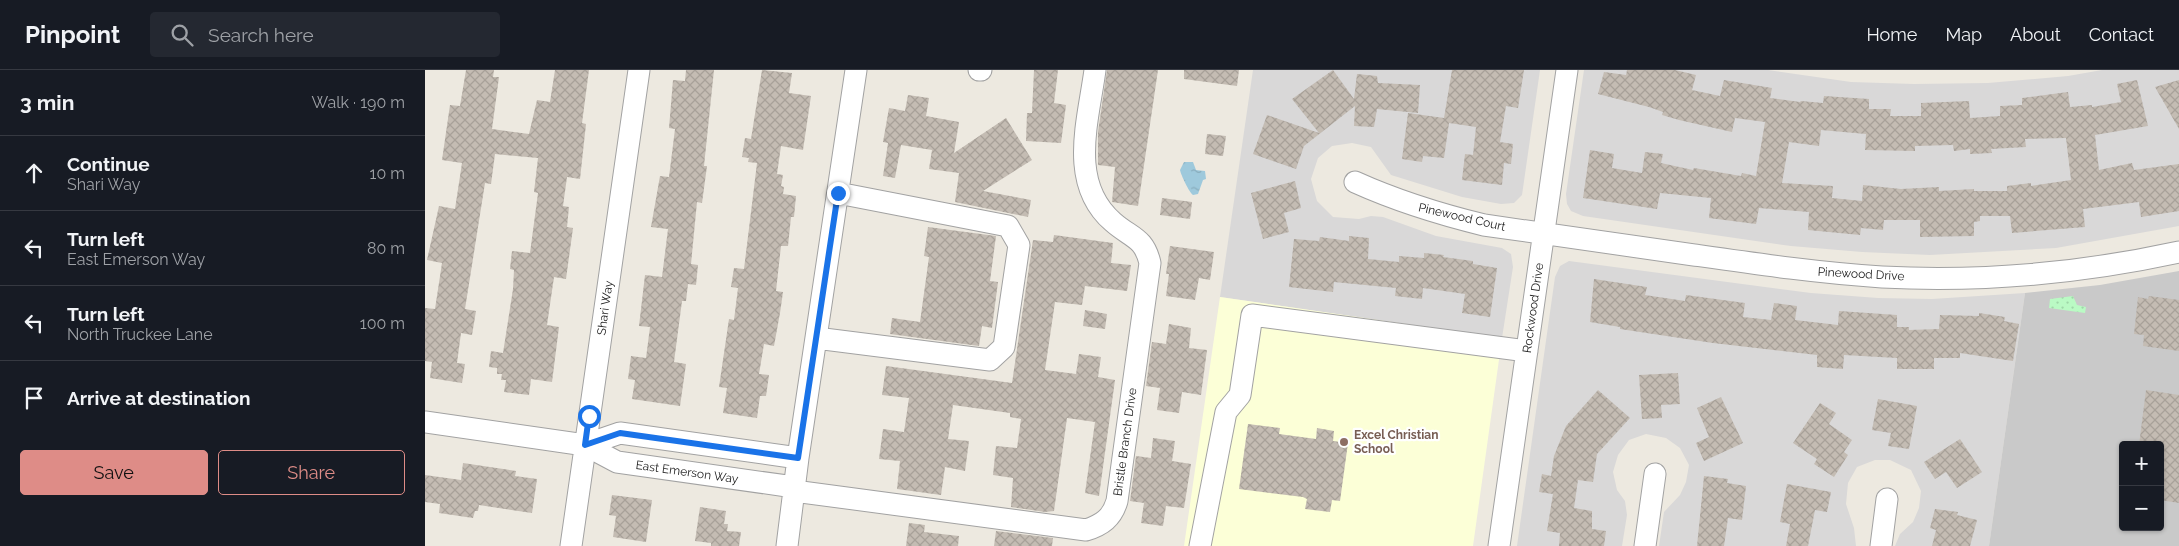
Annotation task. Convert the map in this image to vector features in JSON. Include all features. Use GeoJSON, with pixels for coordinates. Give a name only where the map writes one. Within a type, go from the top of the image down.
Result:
{"type":"FeatureCollection","features":[{"type":"Feature","properties":{"kind":"street","name":"Shari Way"},"geometry":{"type":"LineString","coordinates":[[571,546],[639,70]]}},
{"type":"Feature","properties":{"kind":"street"},"geometry":{"type":"LineString","coordinates":[[787,546],[798,458],[857,70]]}},
{"type":"Feature","properties":{"kind":"street","name":"Bristle Branch Drive"},"geometry":{"type":"LineString","coordinates":[[794,489],[1086,530],[1108,519],[1117,501],[1150,263],[1147,250],[1140,240],[1114,223],[1101,209],[1092,194],[1086,177],[1084,148],[1095,70]]}},
{"type":"Feature","properties":{"kind":"street","name":"Rockwood Drive"},"geometry":{"type":"LineString","coordinates":[[1499,546],[1567,70]]}},
{"type":"Feature","properties":{"kind":"street","name":"Pinewood Court"},"geometry":{"type":"LineString","coordinates":[[1355,182],[1396,200],[1440,215],[1484,225],[1544,234]]}},
{"type":"Feature","properties":{"kind":"street"},"geometry":{"type":"LineString","coordinates":[[816,338],[990,360],[1004,347],[1019,245],[1009,226],[838,193]]}},
{"type":"Feature","properties":{"kind":"street","name":"Pinewood Drive"},"geometry":{"type":"LineString","coordinates":[[1544,234],[1810,271],[1884,277],[1961,278],[2034,274],[2179,252]]}},
{"type":"Feature","properties":{"kind":"street"},"geometry":{"type":"LineString","coordinates":[[1199,546],[1225,412],[1240,395],[1252,315],[1527,352]]}},
{"type":"Feature","properties":{"kind":"street","name":"East Emerson Way"},"geometry":{"type":"LineString","coordinates":[[425,422],[585,445],[617,462],[794,489]]}},
{"type":"Feature","properties":{"kind":"street","name":"East Emerson Way"},"geometry":{"type":"LineString","coordinates":[[585,445],[620,433],[798,458]]}},
{"type":"Feature","properties":{"kind":"street"},"geometry":{"type":"LineString","coordinates":[[1645,546],[1655,474]]}},
{"type":"Feature","properties":{"kind":"street"},"geometry":{"type":"LineString","coordinates":[[1881,546],[1887,499]]}},
{"type":"Feature","properties":{"kind":"shaded area"},"geometry":{"type":"Polygon","coordinates":[[[1253,70],[1540,70],[1522,195],[1514,203],[1501,204],[1462,197],[1391,175],[1371,147],[1352,143],[1332,146],[1318,158],[1311,179],[1317,201],[1333,217],[1359,219],[1371,216],[1383,217],[1436,236],[1502,248],[1511,254],[1513,267],[1502,338],[1220,297],[1253,70]]]}},
{"type":"Feature","properties":{"kind":"shaded area"},"geometry":{"type":"Polygon","coordinates":[[[1584,70],[1768,70],[1851,82],[1914,84],[1988,83],[2068,76],[2102,70],[2179,70],[2179,226],[2056,248],[1930,255],[1791,246],[1583,216],[1571,211],[1567,204],[1566,194],[1584,70]]]}},
{"type":"Feature","properties":{"kind":"shaded area"},"geometry":{"type":"Polygon","coordinates":[[[1569,261],[1811,293],[1878,298],[1932,299],[2025,293],[1989,546],[1895,546],[1900,534],[1913,522],[1919,508],[1921,491],[1911,470],[1890,460],[1875,460],[1857,467],[1848,483],[1846,504],[1854,528],[1856,546],[1659,546],[1664,512],[1680,495],[1686,482],[1689,465],[1680,448],[1666,438],[1646,434],[1629,440],[1618,455],[1613,472],[1617,490],[1625,501],[1627,515],[1622,546],[1517,546],[1555,277],[1560,266],[1569,261]]]}},
{"type":"Feature","properties":{"kind":"shaded area"},"geometry":{"type":"Polygon","coordinates":[[[2179,271],[2179,546],[1989,546],[2025,293],[2100,285],[2179,271]]]}},
{"type":"Feature","properties":{"kind":"shaded area","name":"Excel Christian School"},"geometry":{"type":"Polygon","coordinates":[[[1220,297],[1502,338],[1473,546],[1184,546],[1220,297]]]}},
{"type":"Feature","properties":{"kind":"green space"},"geometry":{"type":"Polygon","coordinates":[[[2073,296],[2077,305],[2086,307],[2085,313],[2049,308],[2050,299],[2073,296]]]}},
{"type":"Feature","properties":{"kind":"water"},"geometry":{"type":"Polygon","coordinates":[[[1184,162],[1193,162],[1196,170],[1205,171],[1206,179],[1203,180],[1198,194],[1193,195],[1189,191],[1183,179],[1180,170],[1184,162]]]}},
{"type":"Feature","properties":{"kind":"building"},"geometry":{"type":"Polygon","coordinates":[[[466,70],[494,70],[493,77],[499,77],[492,129],[529,134],[537,100],[550,102],[555,70],[589,70],[582,123],[586,124],[580,179],[567,177],[563,206],[569,207],[567,227],[573,228],[566,279],[554,277],[547,325],[559,327],[552,382],[531,379],[529,395],[504,392],[506,380],[501,380],[502,374],[497,374],[497,368],[489,367],[491,351],[503,353],[513,289],[514,270],[510,269],[512,251],[530,253],[538,193],[534,192],[538,158],[495,154],[491,184],[485,183],[465,309],[476,311],[472,335],[461,333],[457,363],[465,364],[462,383],[430,378],[432,362],[425,361],[425,308],[435,309],[442,263],[427,260],[439,206],[455,209],[462,163],[442,160],[450,105],[460,106],[466,70]]]}},
{"type":"Feature","properties":{"kind":"building"},"geometry":{"type":"Polygon","coordinates":[[[686,70],[714,70],[704,166],[707,166],[702,203],[697,202],[691,264],[698,265],[696,285],[688,284],[686,301],[682,301],[674,362],[686,364],[680,406],[632,399],[635,380],[628,379],[631,356],[646,358],[650,327],[639,326],[645,275],[662,277],[668,229],[651,227],[660,176],[669,177],[675,129],[669,128],[673,80],[685,81],[686,70]]]}},
{"type":"Feature","properties":{"kind":"building"},"geometry":{"type":"Polygon","coordinates":[[[762,70],[792,73],[789,93],[811,96],[803,150],[781,146],[777,174],[783,175],[781,186],[784,187],[783,194],[796,196],[794,217],[791,217],[788,246],[781,246],[776,291],[783,292],[774,346],[764,344],[759,374],[769,375],[766,396],[760,396],[757,418],[723,413],[727,388],[719,387],[729,319],[734,320],[738,288],[731,287],[734,268],[744,269],[757,163],[748,162],[749,158],[742,157],[745,138],[751,139],[762,70]]]}},
{"type":"Feature","properties":{"kind":"building"},"geometry":{"type":"Polygon","coordinates":[[[1034,70],[1058,70],[1054,103],[1066,105],[1061,143],[1026,141],[1027,113],[1032,113],[1034,70]]]}},
{"type":"Feature","properties":{"kind":"building"},"geometry":{"type":"Polygon","coordinates":[[[1107,70],[1158,70],[1138,206],[1112,202],[1115,167],[1098,165],[1098,132],[1107,70]]]}},
{"type":"Feature","properties":{"kind":"building"},"geometry":{"type":"Polygon","coordinates":[[[1184,70],[1239,70],[1237,86],[1184,79],[1184,70]]]}},
{"type":"Feature","properties":{"kind":"building"},"geometry":{"type":"Polygon","coordinates":[[[1333,70],[1354,99],[1357,74],[1377,76],[1378,83],[1420,85],[1418,113],[1377,109],[1374,127],[1354,126],[1355,106],[1304,146],[1296,169],[1253,154],[1267,115],[1319,133],[1292,99],[1333,70]]]}},
{"type":"Feature","properties":{"kind":"building"},"geometry":{"type":"Polygon","coordinates":[[[1452,70],[1524,70],[1518,108],[1506,106],[1500,142],[1513,144],[1511,164],[1504,163],[1502,185],[1462,180],[1465,154],[1473,155],[1476,127],[1449,123],[1444,158],[1423,156],[1422,162],[1402,159],[1408,113],[1444,118],[1452,70]]]}},
{"type":"Feature","properties":{"kind":"building"},"geometry":{"type":"Polygon","coordinates":[[[1627,70],[1675,70],[1696,75],[1692,90],[1720,96],[1724,80],[1772,88],[1770,98],[1800,102],[1823,103],[1824,96],[1869,99],[1869,109],[1891,109],[1890,116],[1921,116],[1921,103],[1969,101],[1970,118],[2000,116],[2000,106],[2022,105],[2022,98],[2068,92],[2070,107],[2092,105],[2092,107],[2121,102],[2117,84],[2137,80],[2148,126],[2095,135],[2099,170],[2132,163],[2134,170],[2179,164],[2179,211],[2141,217],[2139,202],[2083,209],[2085,227],[2012,233],[2010,216],[1980,216],[1980,221],[1974,222],[1974,236],[1920,237],[1920,220],[1884,220],[1883,230],[1861,228],[1860,235],[1808,230],[1809,212],[1759,208],[1756,224],[1709,218],[1711,198],[1660,193],[1657,209],[1583,198],[1590,150],[1614,154],[1612,168],[1642,173],[1645,152],[1663,154],[1661,163],[1693,170],[1694,168],[1741,176],[1742,173],[1756,176],[1765,122],[1735,118],[1732,132],[1679,120],[1662,115],[1663,112],[1649,107],[1598,94],[1604,72],[1626,75],[1627,70]],[[1821,130],[1819,146],[1789,142],[1782,183],[1833,186],[1832,198],[1862,201],[1863,185],[1901,189],[1939,187],[1939,191],[1974,189],[1974,191],[2007,191],[2007,186],[2031,183],[2031,186],[2071,180],[2066,138],[2025,139],[2026,147],[1991,149],[1992,153],[1970,154],[1970,149],[1954,151],[1953,145],[1915,146],[1915,151],[1865,150],[1866,134],[1821,130]]]}},
{"type":"Feature","properties":{"kind":"building"},"geometry":{"type":"Polygon","coordinates":[[[2179,80],[2179,129],[2155,87],[2179,80]]]}},
{"type":"Feature","properties":{"kind":"building"},"geometry":{"type":"Polygon","coordinates":[[[908,95],[929,98],[926,116],[959,122],[954,153],[1006,118],[1032,160],[983,191],[1031,200],[1028,217],[955,202],[959,173],[929,169],[932,150],[901,145],[895,178],[883,176],[888,143],[883,142],[889,108],[905,111],[908,95]]]}},
{"type":"Feature","properties":{"kind":"building"},"geometry":{"type":"Polygon","coordinates":[[[1207,134],[1226,136],[1223,156],[1205,154],[1207,134]]]}},
{"type":"Feature","properties":{"kind":"building"},"geometry":{"type":"Polygon","coordinates":[[[1295,181],[1301,208],[1284,213],[1289,232],[1263,239],[1251,193],[1295,181]]]}},
{"type":"Feature","properties":{"kind":"building"},"geometry":{"type":"Polygon","coordinates":[[[1162,198],[1192,202],[1190,219],[1160,215],[1162,198]]]}},
{"type":"Feature","properties":{"kind":"building"},"geometry":{"type":"Polygon","coordinates":[[[928,227],[996,236],[990,281],[998,282],[992,328],[982,326],[979,346],[890,334],[892,318],[920,322],[929,257],[924,256],[928,227]]]}},
{"type":"Feature","properties":{"kind":"building"},"geometry":{"type":"Polygon","coordinates":[[[1054,235],[1113,243],[1111,263],[1131,265],[1127,291],[1085,286],[1082,305],[1055,302],[1045,370],[1076,374],[1079,354],[1101,357],[1098,377],[1115,380],[1099,496],[1085,493],[1095,422],[1067,418],[1054,511],[1045,512],[1011,507],[1013,478],[993,475],[996,446],[1017,448],[1021,419],[1010,417],[1010,413],[953,405],[948,439],[969,441],[965,471],[945,467],[941,495],[897,489],[900,461],[879,459],[883,429],[904,432],[909,398],[882,395],[886,366],[1012,383],[1033,240],[1053,242],[1054,235]]]}},
{"type":"Feature","properties":{"kind":"building"},"geometry":{"type":"Polygon","coordinates":[[[1349,236],[1369,238],[1368,259],[1399,262],[1399,256],[1424,258],[1424,253],[1444,255],[1443,257],[1473,261],[1473,264],[1497,268],[1490,317],[1462,313],[1465,294],[1423,288],[1422,299],[1395,296],[1396,288],[1334,282],[1333,292],[1289,287],[1294,239],[1319,241],[1320,237],[1349,241],[1349,236]]]}},
{"type":"Feature","properties":{"kind":"building"},"geometry":{"type":"Polygon","coordinates":[[[1170,246],[1214,252],[1210,280],[1199,278],[1195,300],[1166,296],[1169,274],[1166,274],[1170,246]]]}},
{"type":"Feature","properties":{"kind":"building"},"geometry":{"type":"Polygon","coordinates":[[[1594,279],[1647,287],[1645,295],[1685,301],[1686,295],[1745,303],[1743,317],[1771,320],[1774,303],[1797,306],[1795,320],[1838,325],[1839,311],[1897,315],[1897,327],[1909,327],[1909,330],[1939,329],[1940,315],[1979,316],[1979,313],[2005,317],[2004,321],[2019,324],[2013,361],[1960,353],[1960,358],[1934,358],[1934,369],[1897,369],[1897,358],[1844,355],[1843,369],[1817,367],[1817,355],[1713,343],[1620,329],[1620,327],[1590,322],[1594,279]]]}},
{"type":"Feature","properties":{"kind":"building"},"geometry":{"type":"Polygon","coordinates":[[[2149,296],[2179,300],[2179,351],[2143,346],[2144,335],[2134,334],[2138,297],[2148,299],[2149,296]]]}},
{"type":"Feature","properties":{"kind":"building"},"geometry":{"type":"Polygon","coordinates":[[[1085,310],[1107,314],[1105,329],[1083,326],[1085,310]]]}},
{"type":"Feature","properties":{"kind":"building"},"geometry":{"type":"Polygon","coordinates":[[[1169,324],[1191,328],[1189,348],[1207,350],[1201,395],[1182,392],[1179,413],[1157,410],[1160,388],[1146,386],[1152,342],[1166,344],[1169,324]]]}},
{"type":"Feature","properties":{"kind":"building"},"geometry":{"type":"Polygon","coordinates":[[[1678,373],[1680,404],[1661,405],[1662,418],[1642,419],[1639,375],[1678,373]]]}},
{"type":"Feature","properties":{"kind":"building"},"geometry":{"type":"Polygon","coordinates":[[[1598,390],[1630,418],[1597,454],[1593,482],[1578,480],[1574,508],[1592,511],[1592,529],[1606,531],[1604,546],[1559,546],[1560,533],[1547,531],[1553,494],[1539,492],[1542,474],[1551,476],[1554,456],[1566,426],[1598,390]]]}},
{"type":"Feature","properties":{"kind":"building"},"geometry":{"type":"Polygon","coordinates":[[[2146,390],[2179,395],[2179,503],[2164,501],[2164,441],[2140,441],[2146,390]]]}},
{"type":"Feature","properties":{"kind":"building"},"geometry":{"type":"Polygon","coordinates":[[[1721,397],[1743,443],[1704,461],[1696,443],[1709,437],[1697,408],[1721,397]]]}},
{"type":"Feature","properties":{"kind":"building"},"geometry":{"type":"Polygon","coordinates":[[[1878,399],[1917,406],[1909,449],[1888,446],[1891,433],[1872,430],[1878,399]]]}},
{"type":"Feature","properties":{"kind":"building"},"geometry":{"type":"Polygon","coordinates":[[[1820,403],[1836,413],[1829,424],[1852,440],[1844,452],[1848,455],[1834,477],[1814,464],[1817,459],[1793,443],[1820,403]]]}},
{"type":"Feature","properties":{"kind":"building"},"geometry":{"type":"Polygon","coordinates":[[[1248,424],[1280,428],[1279,434],[1316,439],[1317,428],[1334,431],[1333,441],[1348,443],[1340,501],[1332,500],[1330,512],[1305,509],[1307,499],[1303,497],[1239,489],[1248,424]]]}},
{"type":"Feature","properties":{"kind":"building"},"geometry":{"type":"Polygon","coordinates":[[[1153,438],[1175,441],[1172,461],[1191,464],[1184,508],[1166,506],[1163,526],[1141,523],[1144,503],[1130,501],[1136,456],[1151,458],[1153,438]]]}},
{"type":"Feature","properties":{"kind":"building"},"geometry":{"type":"Polygon","coordinates":[[[1960,439],[1982,472],[1957,488],[1946,472],[1935,479],[1924,462],[1960,439]]]}},
{"type":"Feature","properties":{"kind":"building"},"geometry":{"type":"Polygon","coordinates":[[[463,463],[516,471],[515,476],[537,479],[532,513],[479,505],[478,511],[475,511],[473,518],[439,513],[440,504],[425,502],[425,475],[461,480],[463,463]]]}},
{"type":"Feature","properties":{"kind":"building"},"geometry":{"type":"Polygon","coordinates":[[[1704,476],[1728,479],[1727,483],[1746,486],[1742,520],[1728,518],[1724,546],[1697,546],[1704,476]]]}},
{"type":"Feature","properties":{"kind":"building"},"geometry":{"type":"Polygon","coordinates":[[[1787,484],[1831,492],[1827,512],[1815,510],[1808,546],[1786,546],[1790,524],[1780,522],[1787,484]]]}},
{"type":"Feature","properties":{"kind":"building"},"geometry":{"type":"Polygon","coordinates":[[[612,495],[652,500],[646,542],[613,537],[616,516],[609,515],[612,495]]]}},
{"type":"Feature","properties":{"kind":"building"},"geometry":{"type":"Polygon","coordinates":[[[700,507],[726,511],[724,524],[728,524],[727,531],[741,532],[739,546],[711,546],[711,543],[695,541],[700,507]]]}},
{"type":"Feature","properties":{"kind":"building"},"geometry":{"type":"Polygon","coordinates":[[[1935,509],[1958,512],[1957,515],[1977,520],[1970,546],[1932,546],[1936,530],[1930,528],[1935,509]]]}},
{"type":"Feature","properties":{"kind":"building"},"geometry":{"type":"Polygon","coordinates":[[[909,523],[925,525],[924,532],[959,536],[958,546],[906,546],[909,523]]]}},
{"type":"Feature","properties":{"kind":"building"},"geometry":{"type":"Polygon","coordinates":[[[996,531],[1053,538],[1052,546],[994,546],[996,531]]]}},
{"type":"Feature","properties":{"kind":"place","name":"Excel Christian School"},"geometry":{"type":"Point","coordinates":[1344,442]}},
{"type":"Feature","properties":{"kind":"route"},"geometry":{"type":"LineString","coordinates":[[589,416],[585,445],[620,433],[798,458],[838,193]]}}]}
